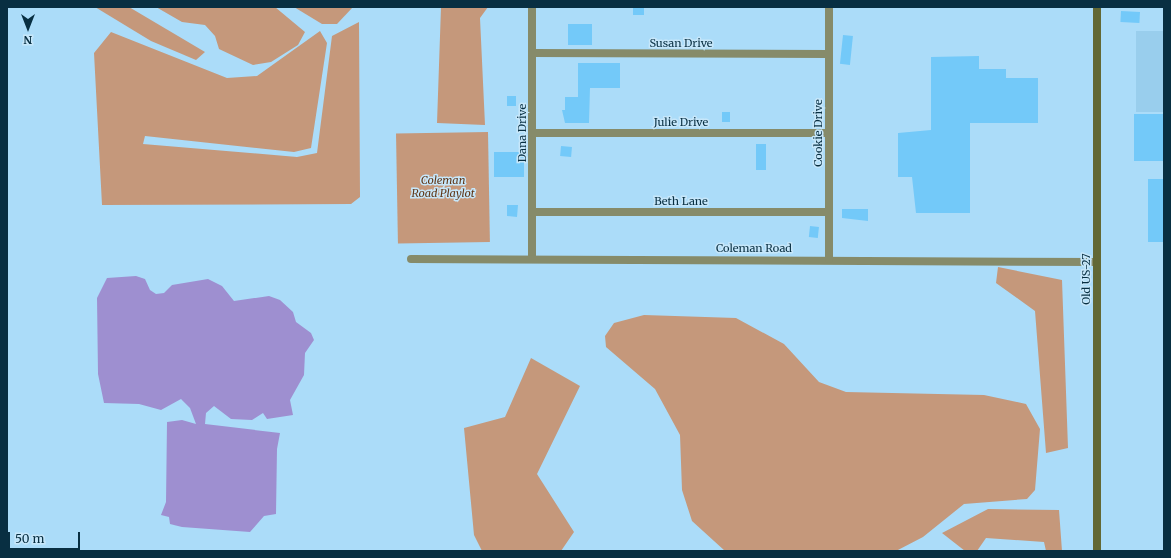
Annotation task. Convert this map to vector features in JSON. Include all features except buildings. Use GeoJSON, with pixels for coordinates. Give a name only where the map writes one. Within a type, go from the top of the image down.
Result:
{"type":"FeatureCollection","features":[{"type":"Feature","properties":{"kind":"main road","name":"Old US-27"},"geometry":{"type":"LineString","coordinates":[[1097,7],[1097,551]]}},
{"type":"Feature","properties":{"kind":"street","name":"Dana Drive"},"geometry":{"type":"LineString","coordinates":[[532,7],[532,259]]}},
{"type":"Feature","properties":{"kind":"street","name":"Cookie Drive"},"geometry":{"type":"LineString","coordinates":[[829,7],[829,259]]}},
{"type":"Feature","properties":{"kind":"street","name":"Susan Drive"},"geometry":{"type":"LineString","coordinates":[[532,53],[829,54]]}},
{"type":"Feature","properties":{"kind":"street","name":"Julie Drive"},"geometry":{"type":"LineString","coordinates":[[533,133],[829,133]]}},
{"type":"Feature","properties":{"kind":"street","name":"Beth Lane"},"geometry":{"type":"LineString","coordinates":[[532,212],[829,212]]}},
{"type":"Feature","properties":{"kind":"street","name":"Coleman Road"},"geometry":{"type":"LineString","coordinates":[[411,259],[829,259],[1097,262]]}},
{"type":"Feature","properties":{"kind":"shaded area"},"geometry":{"type":"Polygon","coordinates":[[[1136,31],[1164,31],[1164,112],[1136,112],[1136,31]]]}},
{"type":"Feature","properties":{"kind":"shaded area"},"geometry":{"type":"Polygon","coordinates":[[[136,276],[145,279],[150,290],[156,294],[164,293],[172,285],[208,279],[222,286],[234,301],[269,296],[280,300],[293,312],[296,322],[311,333],[314,340],[305,353],[304,375],[290,400],[293,415],[267,419],[263,413],[252,420],[231,419],[214,406],[206,413],[205,424],[280,433],[277,449],[276,514],[264,516],[250,532],[182,527],[170,524],[169,517],[161,515],[166,502],[167,422],[182,420],[196,424],[190,408],[181,399],[161,410],[139,404],[104,403],[98,374],[97,298],[107,278],[136,276]]]}},
{"type":"Feature","properties":{"kind":"green space"},"geometry":{"type":"Polygon","coordinates":[[[95,7],[129,7],[205,52],[196,60],[151,41],[95,7]]]}},
{"type":"Feature","properties":{"kind":"green space"},"geometry":{"type":"Polygon","coordinates":[[[156,7],[275,7],[305,32],[298,45],[271,62],[253,65],[219,49],[215,36],[205,25],[182,22],[156,7]]]}},
{"type":"Feature","properties":{"kind":"green space"},"geometry":{"type":"Polygon","coordinates":[[[294,7],[353,7],[337,24],[322,24],[294,7]]]}},
{"type":"Feature","properties":{"kind":"green space"},"geometry":{"type":"Polygon","coordinates":[[[441,7],[488,7],[480,18],[485,125],[437,123],[441,7]]]}},
{"type":"Feature","properties":{"kind":"green space"},"geometry":{"type":"Polygon","coordinates":[[[359,22],[360,197],[351,204],[102,205],[94,53],[111,32],[227,78],[257,76],[320,31],[327,43],[311,148],[294,152],[145,136],[143,144],[297,157],[317,153],[332,36],[359,22]]]}},
{"type":"Feature","properties":{"kind":"green space","name":"Coleman Road Playlot"},"geometry":{"type":"Polygon","coordinates":[[[488,132],[490,242],[398,244],[396,134],[488,132]]]}},
{"type":"Feature","properties":{"kind":"green space"},"geometry":{"type":"Polygon","coordinates":[[[998,267],[1062,280],[1068,448],[1046,453],[1035,311],[996,283],[998,267]]]}},
{"type":"Feature","properties":{"kind":"green space"},"geometry":{"type":"Polygon","coordinates":[[[644,315],[736,318],[784,344],[819,382],[846,392],[984,395],[1026,404],[1040,429],[1035,490],[1027,499],[964,504],[923,537],[896,551],[725,551],[692,521],[682,490],[680,435],[655,389],[606,347],[605,336],[614,323],[644,315]]]}},
{"type":"Feature","properties":{"kind":"green space"},"geometry":{"type":"Polygon","coordinates":[[[531,358],[580,386],[537,474],[574,532],[561,551],[482,551],[474,535],[464,428],[505,417],[531,358]]]}},
{"type":"Feature","properties":{"kind":"green space"},"geometry":{"type":"Polygon","coordinates":[[[988,509],[1059,510],[1062,551],[1046,551],[1044,542],[986,538],[977,551],[965,551],[942,533],[988,509]]]}}]}
